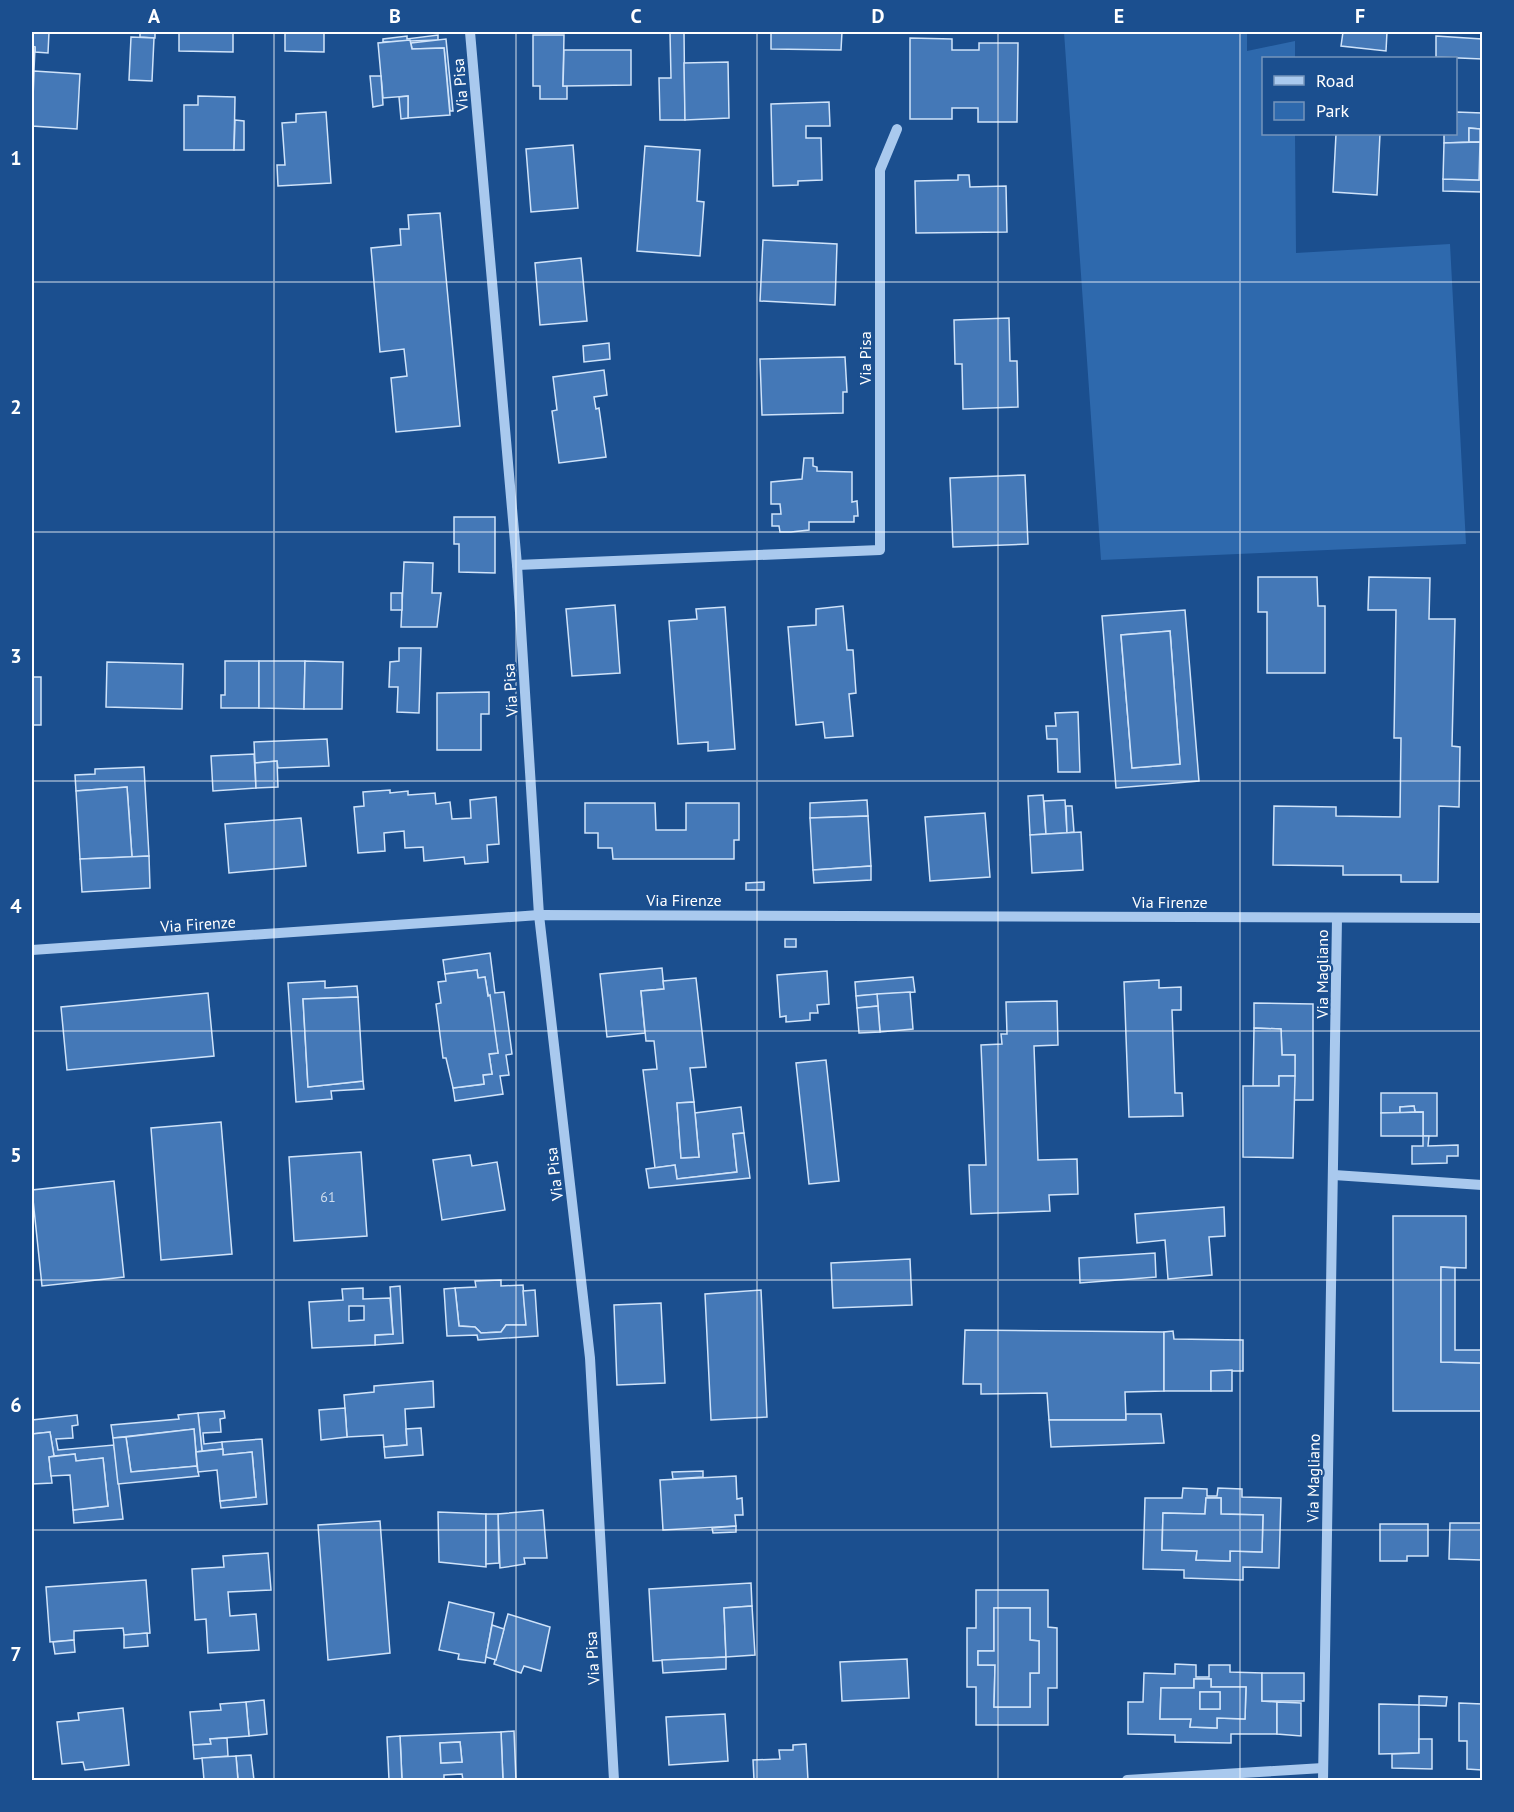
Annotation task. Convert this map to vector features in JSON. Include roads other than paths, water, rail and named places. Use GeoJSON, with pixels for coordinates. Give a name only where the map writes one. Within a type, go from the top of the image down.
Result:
{"type":"FeatureCollection","features":[{"type":"Feature","properties":{"kind":"street","name":"Via Pisa"},"geometry":{"type":"LineString","coordinates":[[470,32],[517,565],[539,915],[590,1358],[614,1780]]}},
{"type":"Feature","properties":{"kind":"street","name":"Via Pisa"},"geometry":{"type":"LineString","coordinates":[[517,565],[880,550],[880,170],[897,129]]}},
{"type":"Feature","properties":{"kind":"street","name":"Via Firenze"},"geometry":{"type":"LineString","coordinates":[[32,950],[539,915],[1337,918]]}},
{"type":"Feature","properties":{"kind":"street","name":"Via Magliano"},"geometry":{"type":"LineString","coordinates":[[1323,1780],[1337,918],[1478,918]]}},
{"type":"Feature","properties":{"kind":"street"},"geometry":{"type":"LineString","coordinates":[[1334,1175],[1482,1185]]}},
{"type":"Feature","properties":{"kind":"street"},"geometry":{"type":"LineString","coordinates":[[1127,1780],[1323,1768]]}}]}
